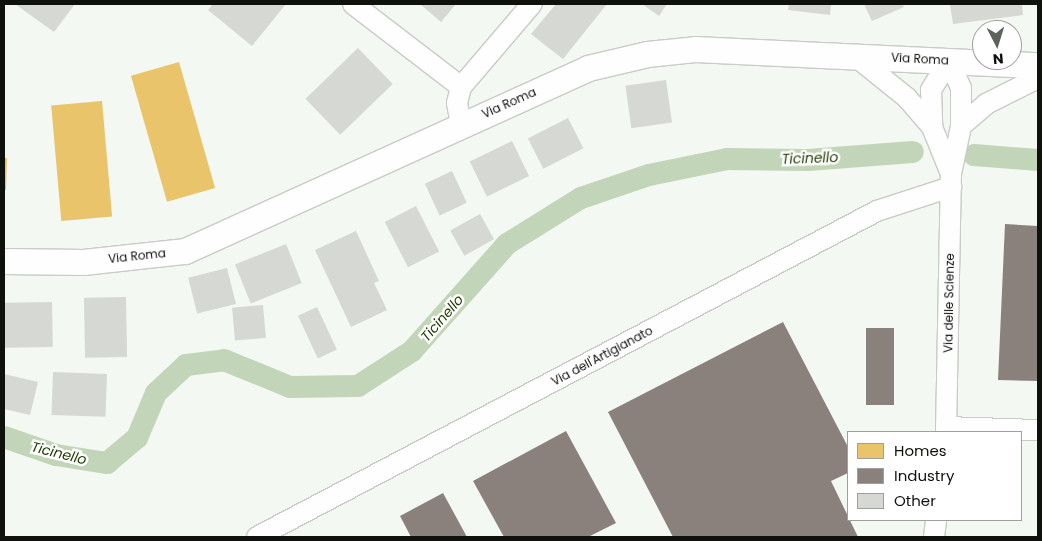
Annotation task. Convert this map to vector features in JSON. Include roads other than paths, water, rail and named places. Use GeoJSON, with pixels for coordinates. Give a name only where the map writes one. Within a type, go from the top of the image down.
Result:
{"type":"FeatureCollection","features":[{"type":"Feature","properties":{"kind":"street"},"geometry":{"type":"LineString","coordinates":[[353,4],[461,87]]}},
{"type":"Feature","properties":{"kind":"street"},"geometry":{"type":"LineString","coordinates":[[461,124],[457,103],[461,87],[532,4]]}},
{"type":"Feature","properties":{"kind":"street","name":"Via Roma"},"geometry":{"type":"LineString","coordinates":[[4,261],[83,262],[185,251],[461,124],[588,68],[647,54],[695,49],[1038,65]]}},
{"type":"Feature","properties":{"kind":"street","name":"Via delle Scienze"},"geometry":{"type":"LineString","coordinates":[[855,56],[907,98],[932,127]]}},
{"type":"Feature","properties":{"kind":"street","name":"Via delle Scienze"},"geometry":{"type":"LineString","coordinates":[[946,430],[951,180],[961,126],[961,88],[949,61]]}},
{"type":"Feature","properties":{"kind":"street","name":"Via delle Scienze"},"geometry":{"type":"LineString","coordinates":[[949,61],[931,90],[932,127],[951,180]]}},
{"type":"Feature","properties":{"kind":"street"},"geometry":{"type":"LineString","coordinates":[[961,126],[986,104],[1038,78]]}},
{"type":"Feature","properties":{"kind":"street","name":"Via dell'Artigianato"},"geometry":{"type":"LineString","coordinates":[[257,537],[877,211],[951,180]]}},
{"type":"Feature","properties":{"kind":"street"},"geometry":{"type":"LineString","coordinates":[[946,430],[1038,430]]}},
{"type":"Feature","properties":{"kind":"street"},"geometry":{"type":"LineString","coordinates":[[934,537],[936,521]]}},
{"type":"Feature","properties":{"kind":"waterway","name":"Ticinello"},"geometry":{"type":"LineString","coordinates":[[4,437],[56,455],[107,463],[137,438],[156,393],[186,365],[224,360],[290,387],[358,386],[412,351],[507,244],[581,198],[649,175],[727,159],[808,160],[913,152]]}},
{"type":"Feature","properties":{"kind":"waterway","name":"Ticinello"},"geometry":{"type":"LineString","coordinates":[[974,155],[1038,160]]}}]}
